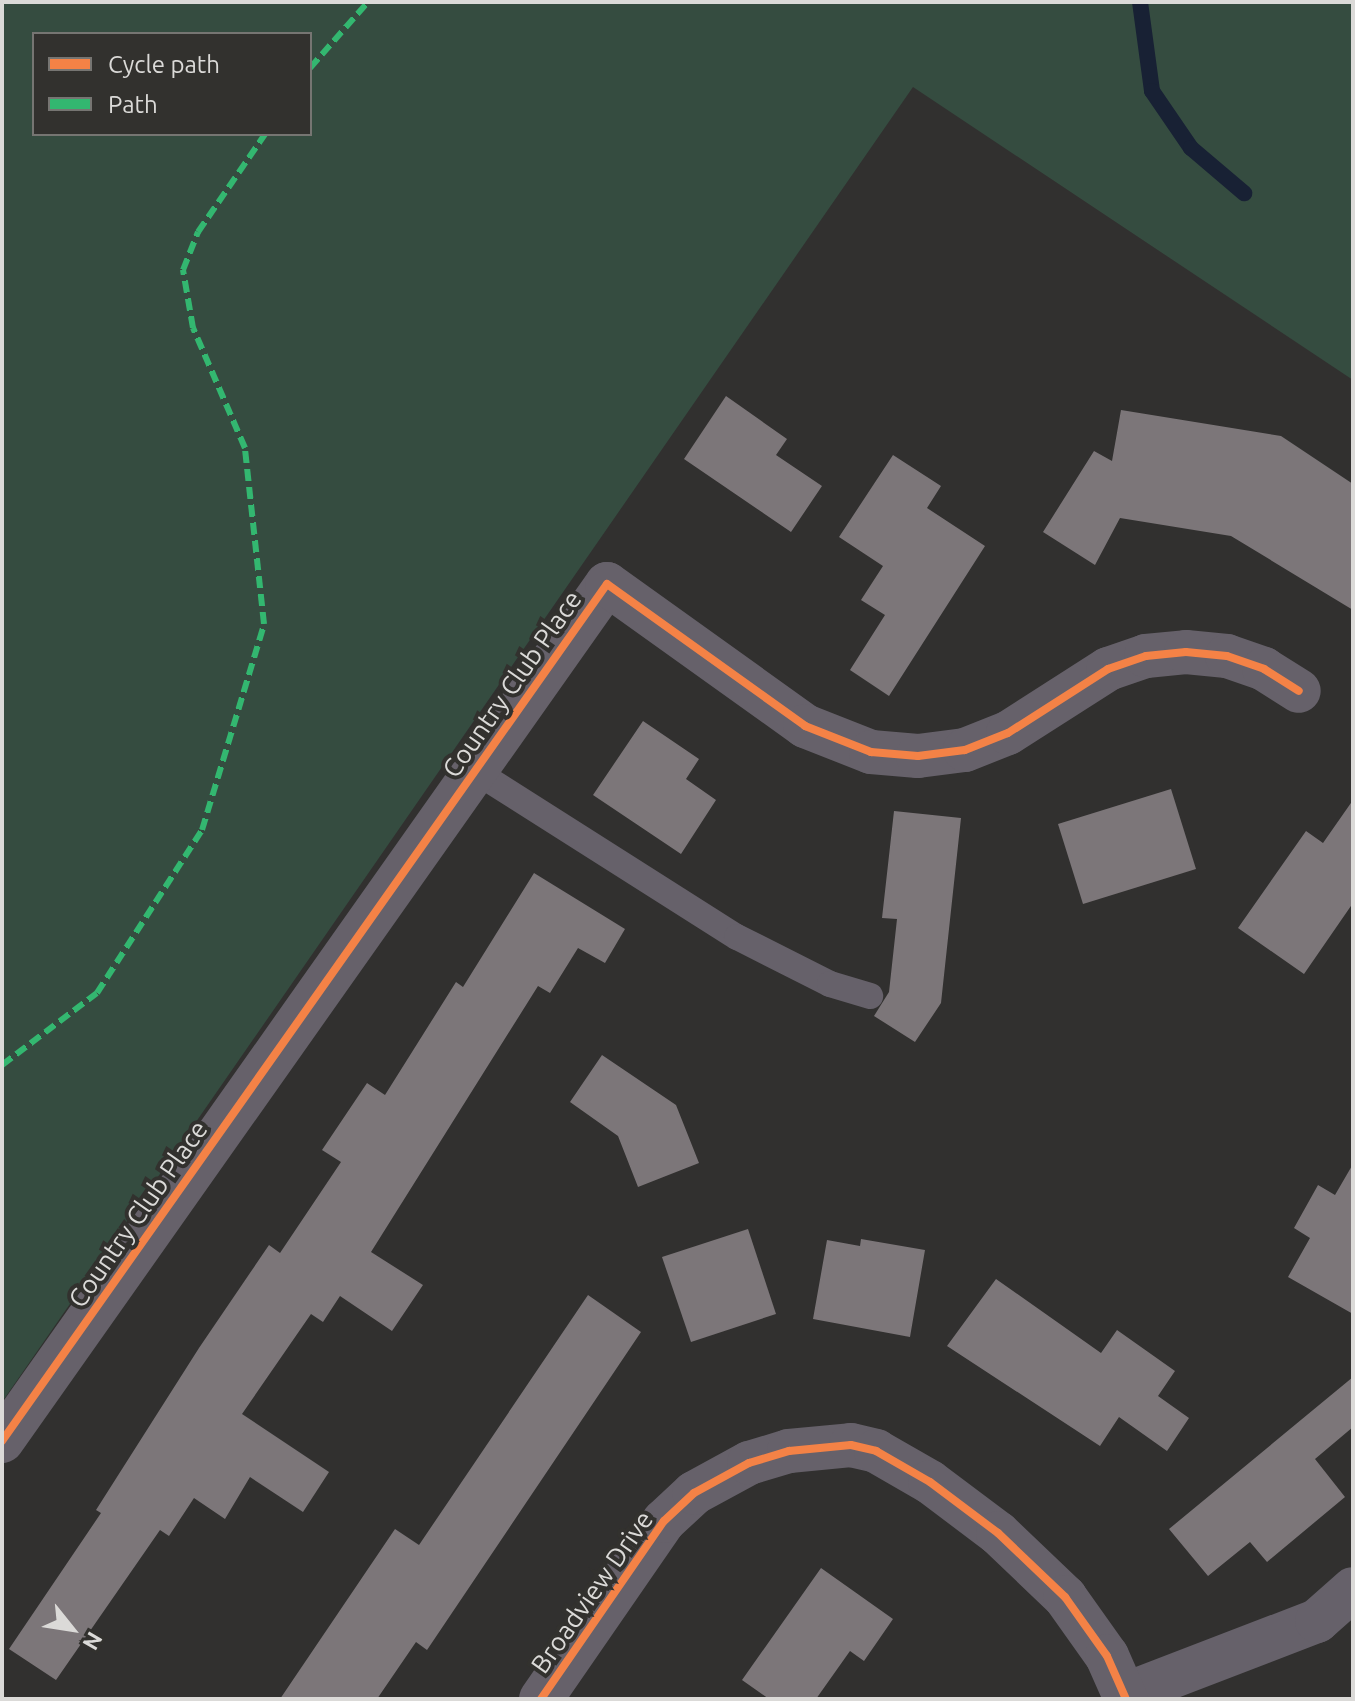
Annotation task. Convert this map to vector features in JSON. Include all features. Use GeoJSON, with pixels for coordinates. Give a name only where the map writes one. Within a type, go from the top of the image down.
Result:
{"type":"FeatureCollection","features":[{"type":"Feature","properties":{"kind":"street","name":"Country Club Place"},"geometry":{"type":"LineString","coordinates":[[2,1441],[607,584],[805,726],[871,752],[918,756],[965,750],[1008,733],[1108,669],[1146,656],[1186,652],[1227,656],[1264,669],[1299,691]]}},
{"type":"Feature","properties":{"kind":"street","name":"Broadview Drive"},"geometry":{"type":"LineString","coordinates":[[541,1699],[664,1521],[694,1493],[749,1463],[789,1451],[851,1445],[876,1451],[930,1482],[998,1533],[1065,1597],[1107,1656],[1125,1697]]}},
{"type":"Feature","properties":{"kind":"street"},"geometry":{"type":"LineString","coordinates":[[1125,1697],[1317,1621],[1353,1589]]}},
{"type":"Feature","properties":{"kind":"lane"},"geometry":{"type":"LineString","coordinates":[[475,771],[737,937],[830,984],[870,996]]}},
{"type":"Feature","properties":{"kind":"green space"},"geometry":{"type":"Polygon","coordinates":[[[2,2],[1353,2],[1353,380],[913,87],[2,1402],[2,2]]]}},
{"type":"Feature","properties":{"kind":"building"},"geometry":{"type":"Polygon","coordinates":[[[726,396],[787,439],[776,455],[822,486],[791,532],[684,459],[726,396]]]}},
{"type":"Feature","properties":{"kind":"building"},"geometry":{"type":"Polygon","coordinates":[[[1121,410],[1281,436],[1353,484],[1353,610],[1231,536],[1120,518],[1095,565],[1043,532],[1094,451],[1112,461],[1121,410]]]}},
{"type":"Feature","properties":{"kind":"building"},"geometry":{"type":"Polygon","coordinates":[[[893,455],[941,486],[927,508],[985,546],[889,696],[850,670],[885,615],[861,600],[883,566],[839,537],[893,455]]]}},
{"type":"Feature","properties":{"kind":"building"},"geometry":{"type":"Polygon","coordinates":[[[643,721],[699,759],[686,779],[716,800],[681,854],[593,795],[643,721]]]}},
{"type":"Feature","properties":{"kind":"building"},"geometry":{"type":"Polygon","coordinates":[[[1171,789],[1196,869],[1083,904],[1058,824],[1171,789]]]}},
{"type":"Feature","properties":{"kind":"building"},"geometry":{"type":"Polygon","coordinates":[[[1353,800],[1353,903],[1304,974],[1238,928],[1306,831],[1323,843],[1353,800]]]}},
{"type":"Feature","properties":{"kind":"building"},"geometry":{"type":"Polygon","coordinates":[[[894,811],[961,818],[941,1003],[915,1042],[874,1016],[889,992],[897,919],[882,918],[894,811]]]}},
{"type":"Feature","properties":{"kind":"building"},"geometry":{"type":"Polygon","coordinates":[[[534,873],[625,929],[605,963],[578,948],[550,993],[538,986],[371,1252],[423,1285],[392,1331],[340,1296],[323,1322],[311,1314],[242,1414],[329,1472],[303,1512],[250,1477],[225,1519],[194,1498],[169,1536],[160,1530],[56,1680],[9,1649],[101,1513],[96,1510],[269,1245],[280,1253],[341,1162],[322,1150],[367,1083],[385,1095],[456,982],[463,987],[534,873]]]}},
{"type":"Feature","properties":{"kind":"building"},"geometry":{"type":"Polygon","coordinates":[[[602,1055],[676,1105],[699,1163],[638,1187],[618,1136],[570,1102],[602,1055]]]}},
{"type":"Feature","properties":{"kind":"building"},"geometry":{"type":"Polygon","coordinates":[[[1353,1164],[1353,1314],[1288,1277],[1310,1238],[1294,1228],[1318,1185],[1335,1195],[1353,1164]]]}},
{"type":"Feature","properties":{"kind":"building"},"geometry":{"type":"Polygon","coordinates":[[[748,1229],[776,1314],[691,1342],[662,1257],[748,1229]]]}},
{"type":"Feature","properties":{"kind":"building"},"geometry":{"type":"Polygon","coordinates":[[[861,1239],[925,1250],[910,1337],[813,1319],[827,1240],[860,1246],[861,1239]]]}},
{"type":"Feature","properties":{"kind":"building"},"geometry":{"type":"Polygon","coordinates":[[[996,1279],[1101,1353],[1117,1330],[1175,1371],[1158,1396],[1189,1418],[1167,1451],[1119,1417],[1100,1446],[947,1346],[996,1279]]]}},
{"type":"Feature","properties":{"kind":"building"},"geometry":{"type":"Polygon","coordinates":[[[588,1295],[641,1332],[427,1650],[416,1642],[377,1699],[280,1699],[395,1529],[419,1545],[588,1295]]]}},
{"type":"Feature","properties":{"kind":"building"},"geometry":{"type":"Polygon","coordinates":[[[1353,1377],[1353,1427],[1315,1459],[1345,1497],[1267,1562],[1250,1542],[1208,1576],[1169,1529],[1353,1377]]]}},
{"type":"Feature","properties":{"kind":"building"},"geometry":{"type":"Polygon","coordinates":[[[821,1568],[893,1619],[864,1661],[850,1651],[816,1699],[769,1699],[742,1680],[821,1568]]]}},
{"type":"Feature","properties":{"kind":"waterway"},"geometry":{"type":"LineString","coordinates":[[1140,2],[1152,91],[1191,148],[1244,193]]}},
{"type":"Feature","properties":{"kind":"marked path"},"geometry":{"type":"LineString","coordinates":[[312,66],[368,2]]}},
{"type":"Feature","properties":{"kind":"marked path"},"geometry":{"type":"LineString","coordinates":[[2,1065],[97,993],[202,830],[264,624],[245,448],[193,328],[183,270],[198,232],[264,136]]}},
{"type":"Feature","properties":{"kind":"cycle path"},"geometry":{"type":"LineString","coordinates":[[2,1441],[607,584],[805,726],[871,752],[918,756],[965,750],[1008,733],[1108,669],[1146,656],[1186,652],[1227,656],[1264,669],[1299,691]]}},
{"type":"Feature","properties":{"kind":"cycle path"},"geometry":{"type":"LineString","coordinates":[[541,1699],[664,1521],[694,1493],[749,1463],[789,1451],[851,1445],[876,1451],[930,1482],[998,1533],[1065,1597],[1107,1656],[1126,1699]]}}]}
